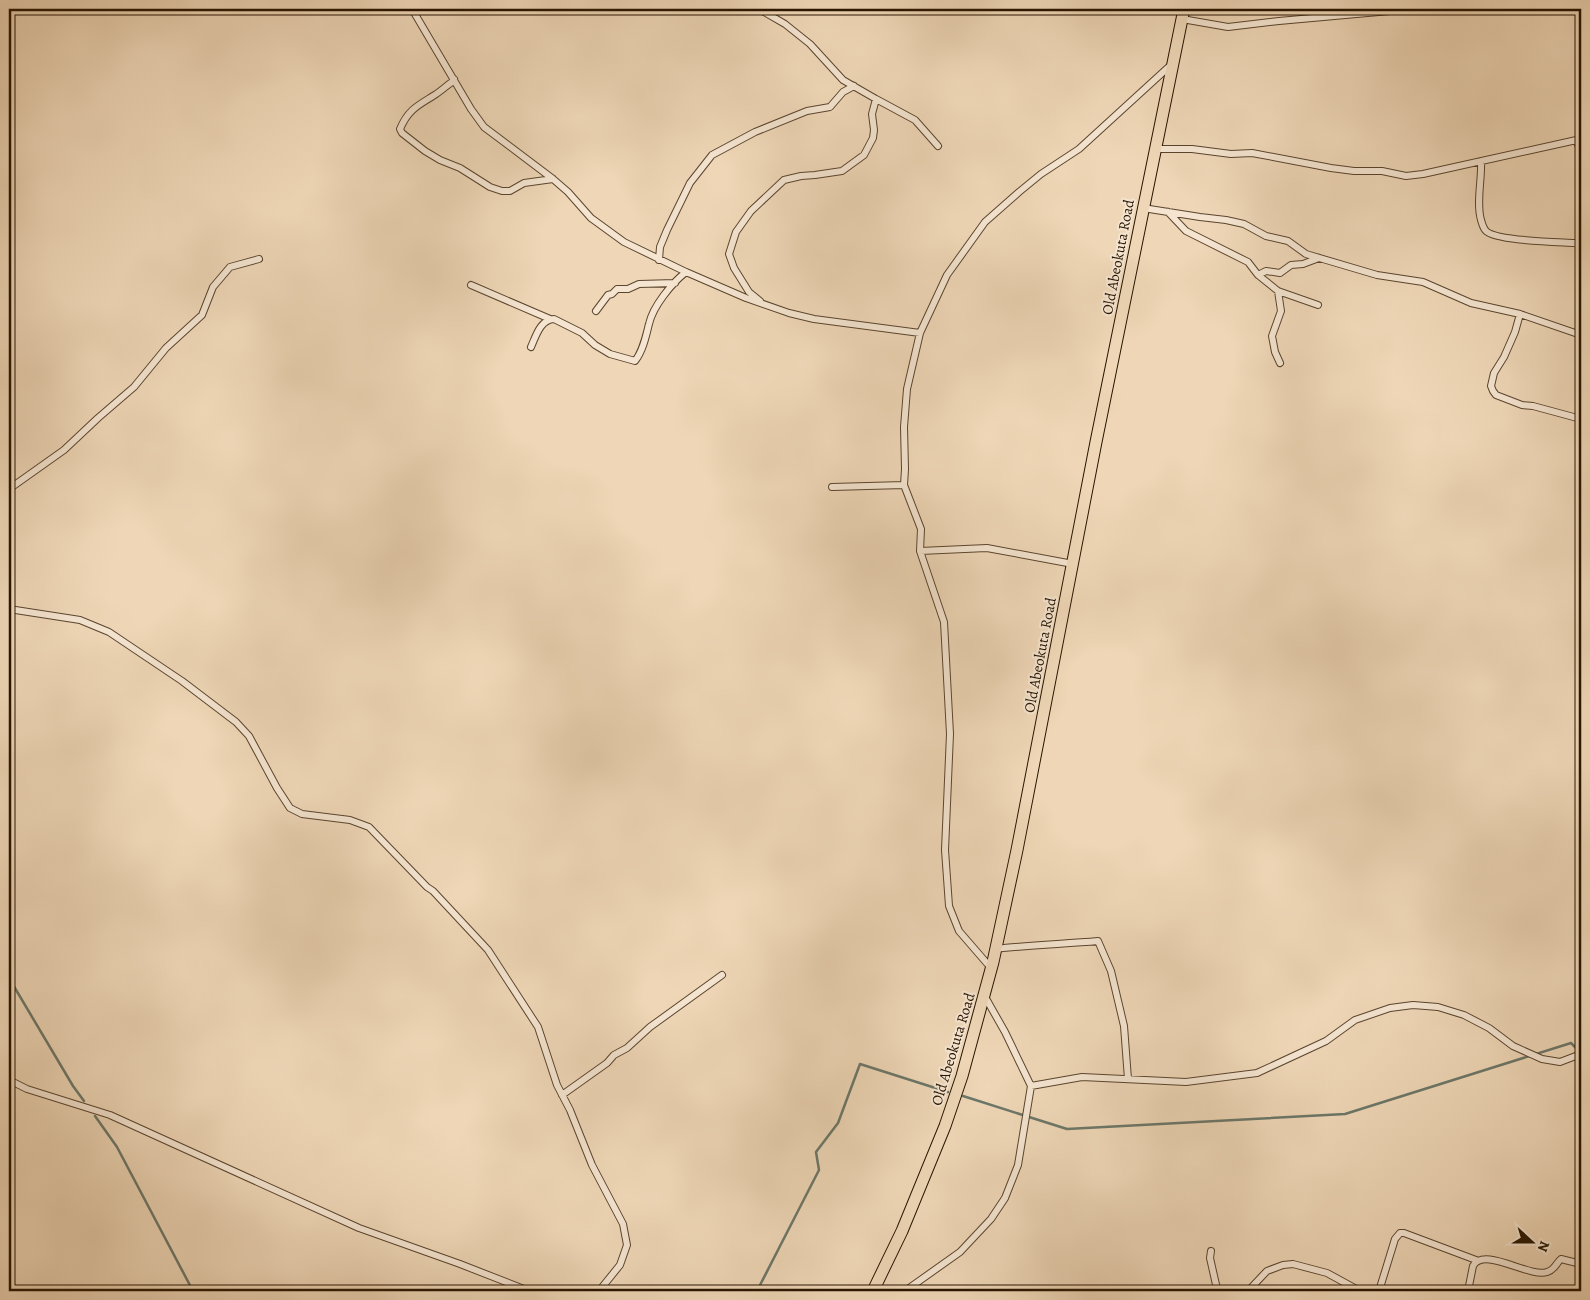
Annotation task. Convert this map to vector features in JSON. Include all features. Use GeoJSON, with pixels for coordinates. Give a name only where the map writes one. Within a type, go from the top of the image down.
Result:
{"type":"FeatureCollection","features":[{"type":"Feature","properties":{"kind":"highway","name":"Old Abeokuta Road"},"geometry":{"type":"LineString","coordinates":[[873,1291],[902,1231],[945,1126],[962,1076],[996,950],[1183,14]]}},
{"type":"Feature","properties":{"kind":"street"},"geometry":{"type":"LineString","coordinates":[[413,9],[471,110],[484,127],[568,192],[591,218],[624,242],[686,272],[789,313],[814,319],[920,333]]}},
{"type":"Feature","properties":{"kind":"street"},"geometry":{"type":"LineString","coordinates":[[760,9],[786,24],[820,54],[843,80],[915,120],[938,146]]}},
{"type":"Feature","properties":{"kind":"street"},"geometry":{"type":"LineString","coordinates":[[1183,14],[1228,27],[1263,22],[1412,9]]}},
{"type":"Feature","properties":{"kind":"street"},"geometry":{"type":"LineString","coordinates":[[991,968],[959,931],[949,906],[945,850],[950,734],[944,622],[920,551],[921,529],[904,485],[904,427],[907,389],[920,333],[947,275],[985,222],[1041,174],[1079,149],[1173,64]]}},
{"type":"Feature","properties":{"kind":"street"},"geometry":{"type":"LineString","coordinates":[[454,79],[436,94],[413,108],[402,124],[400,129],[402,133],[440,160],[460,168],[490,187],[502,191],[510,191],[524,183],[553,180]]}},
{"type":"Feature","properties":{"kind":"street"},"geometry":{"type":"LineString","coordinates":[[659,260],[660,247],[690,183],[712,155],[755,132],[807,111],[830,107],[843,92],[854,86]]}},
{"type":"Feature","properties":{"kind":"street"},"geometry":{"type":"LineString","coordinates":[[763,304],[749,292],[734,268],[729,254],[736,232],[752,210],[784,180],[842,171],[864,155],[873,138],[872,114],[876,99]]}},
{"type":"Feature","properties":{"kind":"street"},"geometry":{"type":"LineString","coordinates":[[1156,149],[1192,149],[1231,154],[1252,153],[1331,168],[1354,171],[1382,171],[1406,176],[1423,174],[1578,140],[1581,151]]}},
{"type":"Feature","properties":{"kind":"street"},"geometry":{"type":"LineString","coordinates":[[1481,161],[1482,175],[1479,204],[1481,219],[1486,231],[1513,239],[1581,245]]}},
{"type":"Feature","properties":{"kind":"street"},"geometry":{"type":"LineString","coordinates":[[1143,208],[1244,224],[1266,236],[1288,241],[1306,254],[1377,275],[1423,282],[1471,303],[1520,314],[1581,335]]}},
{"type":"Feature","properties":{"kind":"street"},"geometry":{"type":"LineString","coordinates":[[1168,212],[1186,231],[1248,262],[1258,275],[1278,291],[1318,305]]}},
{"type":"Feature","properties":{"kind":"street"},"geometry":{"type":"LineString","coordinates":[[1258,275],[1266,271],[1280,273],[1291,265],[1303,264],[1319,258]]}},
{"type":"Feature","properties":{"kind":"street"},"geometry":{"type":"LineString","coordinates":[[9,489],[64,450],[134,387],[166,348],[202,315],[213,287],[230,267],[259,259]]}},
{"type":"Feature","properties":{"kind":"street"},"geometry":{"type":"LineString","coordinates":[[471,285],[550,320],[554,319],[563,323],[582,333],[595,346],[610,354],[634,361],[643,345],[652,313],[661,299],[686,272]]}},
{"type":"Feature","properties":{"kind":"street"},"geometry":{"type":"LineString","coordinates":[[596,311],[608,295],[617,289],[628,289],[639,284],[675,283]]}},
{"type":"Feature","properties":{"kind":"street"},"geometry":{"type":"LineString","coordinates":[[1278,291],[1281,311],[1272,336],[1275,352],[1280,363]]}},
{"type":"Feature","properties":{"kind":"street"},"geometry":{"type":"LineString","coordinates":[[1520,314],[1515,332],[1504,357],[1494,373],[1491,386],[1492,391],[1496,395],[1522,405],[1581,419]]}},
{"type":"Feature","properties":{"kind":"street"},"geometry":{"type":"LineString","coordinates":[[531,347],[542,325],[550,320]]}},
{"type":"Feature","properties":{"kind":"street"},"geometry":{"type":"LineString","coordinates":[[832,487],[904,485]]}},
{"type":"Feature","properties":{"kind":"street"},"geometry":{"type":"LineString","coordinates":[[920,551],[987,548],[1073,564]]}},
{"type":"Feature","properties":{"kind":"street"},"geometry":{"type":"LineString","coordinates":[[9,609],[80,620],[109,632],[182,681],[236,722],[249,736],[290,808],[302,814],[350,820],[369,827],[488,950],[538,1027],[557,1085],[570,1110],[592,1165],[623,1224],[627,1245],[620,1265],[599,1291]]}},
{"type":"Feature","properties":{"kind":"street"},"geometry":{"type":"LineString","coordinates":[[996,950],[1027,945],[1046,946],[1098,941],[1111,971],[1124,1026],[1128,1079]]}},
{"type":"Feature","properties":{"kind":"street"},"geometry":{"type":"LineString","coordinates":[[562,1095],[607,1063],[614,1055],[627,1048],[650,1027],[722,975]]}},
{"type":"Feature","properties":{"kind":"street"},"geometry":{"type":"LineString","coordinates":[[905,1291],[960,1252],[991,1219],[1005,1198],[1018,1165],[1030,1086],[1005,1032],[984,996]]}},
{"type":"Feature","properties":{"kind":"street"},"geometry":{"type":"LineString","coordinates":[[1030,1086],[1082,1076],[1186,1082],[1257,1073],[1326,1041],[1355,1020],[1390,1008],[1413,1005],[1438,1006],[1464,1015],[1490,1028],[1513,1046],[1542,1059],[1560,1062],[1581,1054]]}},
{"type":"Feature","properties":{"kind":"street"},"geometry":{"type":"LineString","coordinates":[[9,1080],[27,1089],[110,1116],[359,1228],[529,1291]]}},
{"type":"Feature","properties":{"kind":"street"},"geometry":{"type":"LineString","coordinates":[[1380,1291],[1396,1239],[1400,1233],[1475,1263],[1487,1258],[1526,1270],[1544,1273],[1554,1269],[1561,1259],[1577,1263]]}},
{"type":"Feature","properties":{"kind":"street"},"geometry":{"type":"LineString","coordinates":[[1211,1251],[1210,1258],[1219,1291]]}},
{"type":"Feature","properties":{"kind":"street"},"geometry":{"type":"LineString","coordinates":[[1468,1291],[1475,1263]]}},
{"type":"Feature","properties":{"kind":"street"},"geometry":{"type":"LineString","coordinates":[[1248,1291],[1267,1271],[1283,1265],[1293,1264],[1327,1273],[1360,1291]]}},
{"type":"Feature","properties":{"kind":"waterway"},"geometry":{"type":"LineString","coordinates":[[9,978],[73,1086],[84,1101]]}},
{"type":"Feature","properties":{"kind":"waterway"},"geometry":{"type":"LineString","coordinates":[[963,1096],[1067,1129],[1345,1114],[1571,1043],[1581,1053]]}},
{"type":"Feature","properties":{"kind":"waterway"},"geometry":{"type":"LineString","coordinates":[[757,1291],[819,1170],[816,1152],[838,1123],[860,1064],[948,1092]]}},
{"type":"Feature","properties":{"kind":"waterway"},"geometry":{"type":"LineString","coordinates":[[95,1116],[117,1147],[193,1291]]}}]}
